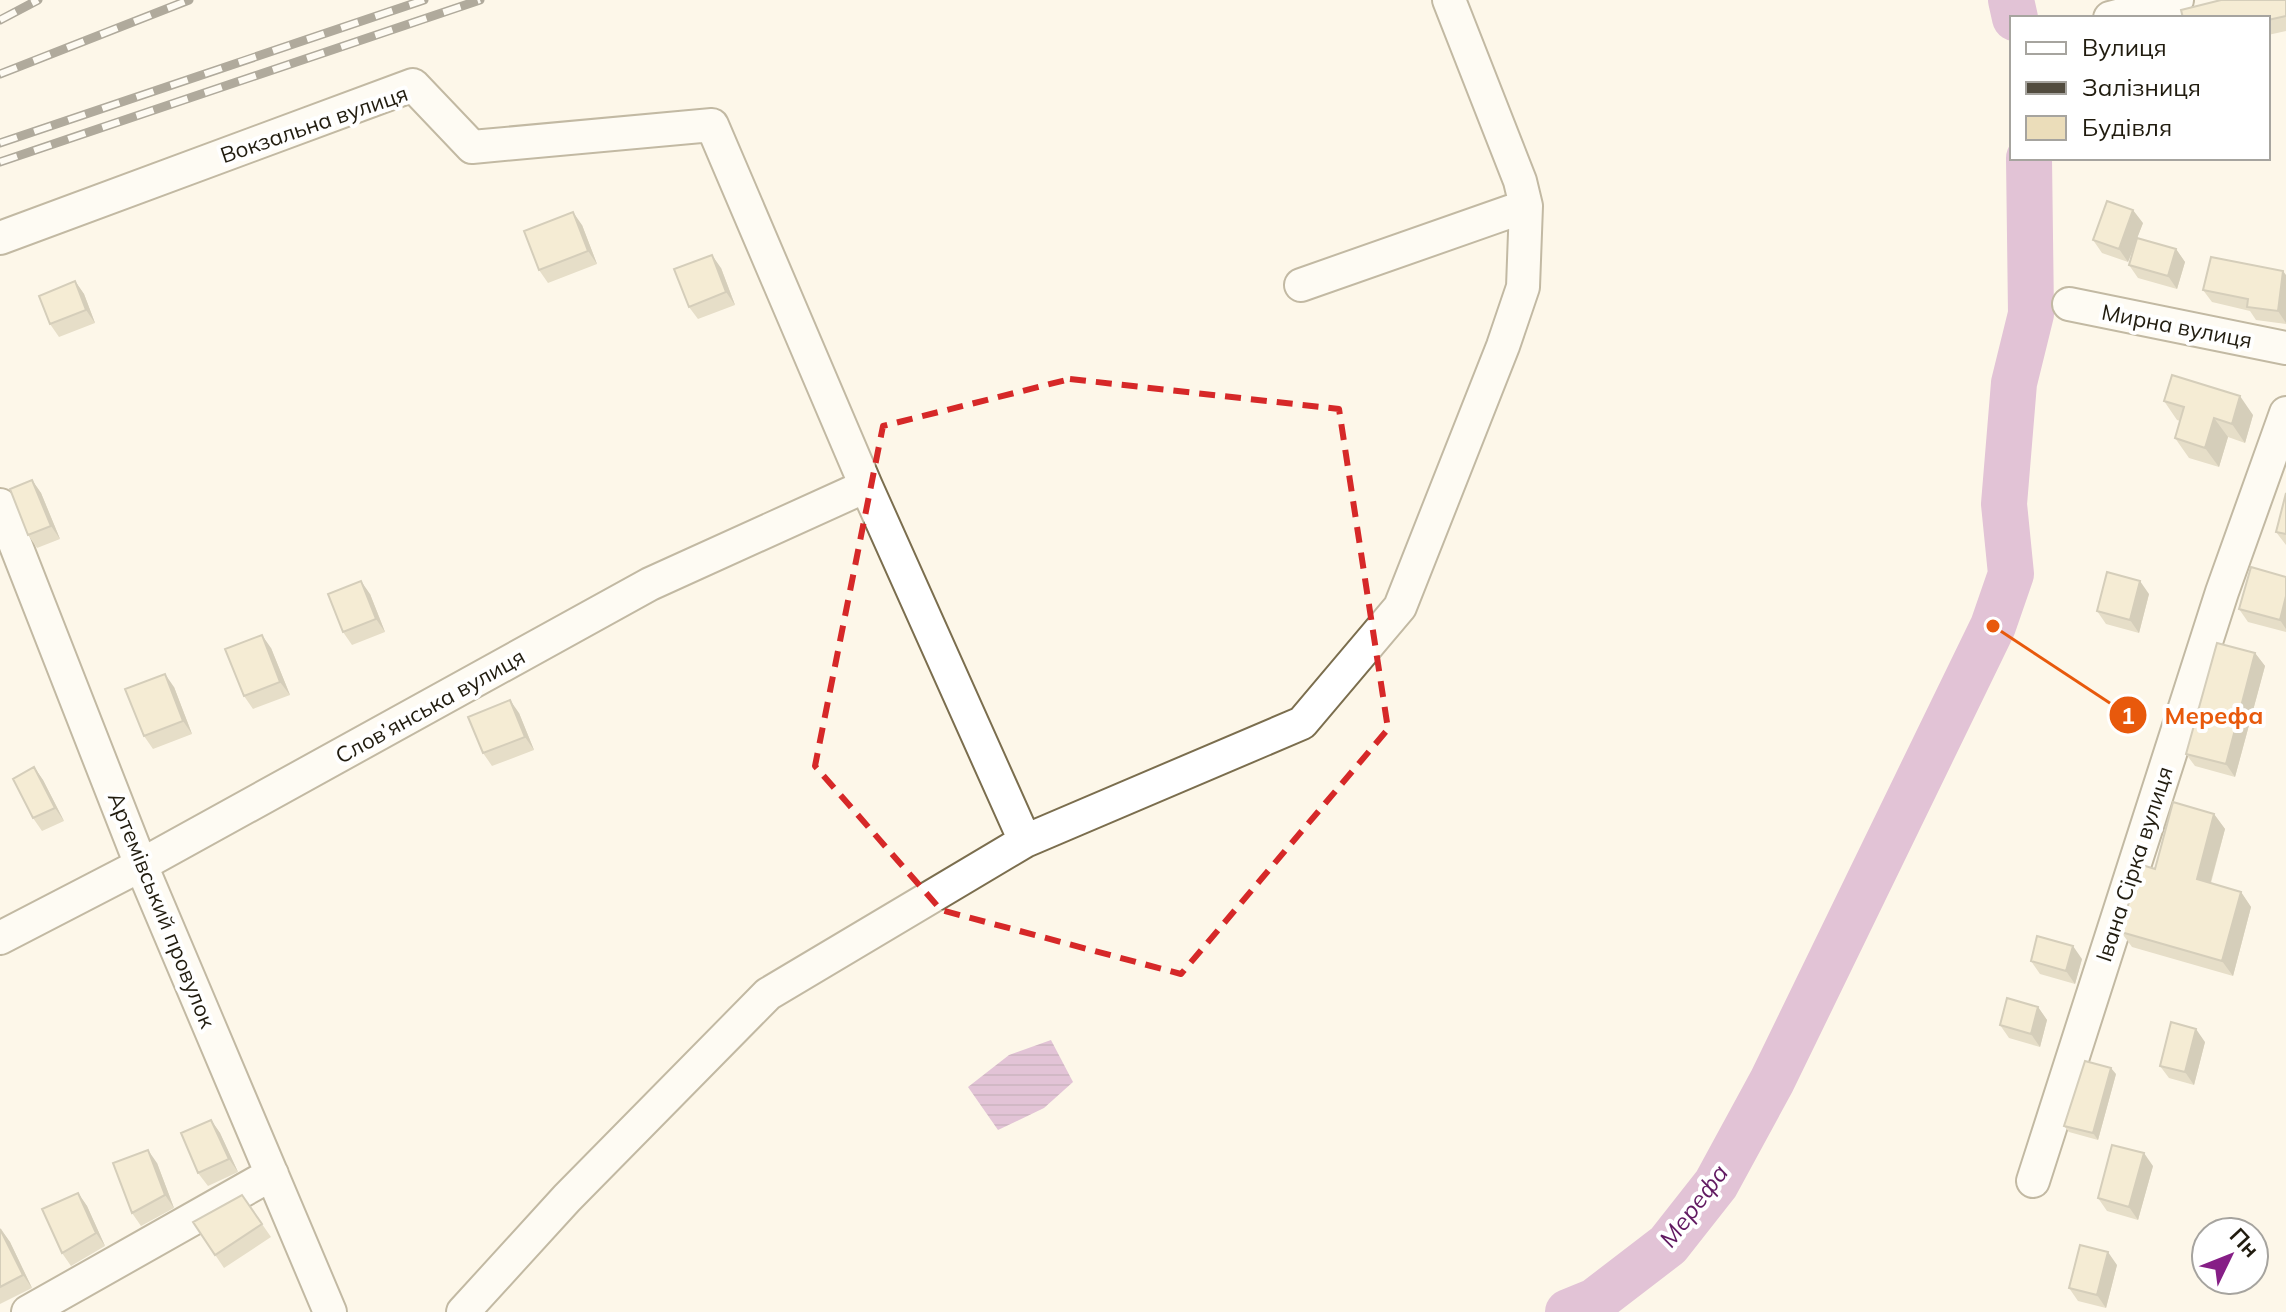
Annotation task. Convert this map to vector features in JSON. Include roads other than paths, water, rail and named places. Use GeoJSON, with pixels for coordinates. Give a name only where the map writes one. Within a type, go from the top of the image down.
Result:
{"type":"FeatureCollection","features":[{"type":"Feature","properties":{"kind":"street"},"geometry":{"type":"LineString","coordinates":[[463,1312],[567,1198],[768,994],[1025,841],[1302,723],[1400,607],[1503,346],[1523,287],[1526,206],[1520,181],[1449,0]]}},
{"type":"Feature","properties":{"kind":"street"},"geometry":{"type":"LineString","coordinates":[[2117,16],[2177,0]]}},
{"type":"Feature","properties":{"kind":"street","name":"Вокзальна вулиця"},"geometry":{"type":"LineString","coordinates":[[0,238],[413,85],[472,147],[712,125],[866,486]]}},
{"type":"Feature","properties":{"kind":"street"},"geometry":{"type":"LineString","coordinates":[[1301,285],[1526,206]]}},
{"type":"Feature","properties":{"kind":"street","name":"Мирна вулиця"},"geometry":{"type":"LineString","coordinates":[[2069,304],[2286,348]]}},
{"type":"Feature","properties":{"kind":"street","name":"Івана Сірка вулиця"},"geometry":{"type":"LineString","coordinates":[[2033,1181],[2217,607],[2286,413]]}},
{"type":"Feature","properties":{"kind":"street"},"geometry":{"type":"LineString","coordinates":[[866,486],[1025,841]]}},
{"type":"Feature","properties":{"kind":"street","name":"Слов’янська вулиця"},"geometry":{"type":"LineString","coordinates":[[0,938],[141,865],[650,584],[866,486]]}},
{"type":"Feature","properties":{"kind":"street","name":"Артемівський провулок"},"geometry":{"type":"LineString","coordinates":[[0,505],[141,865],[330,1312]]}},
{"type":"Feature","properties":{"kind":"street"},"geometry":{"type":"LineString","coordinates":[[28,1312],[272,1174]]}},
{"type":"Feature","properties":{"kind":"waterway","name":"Мерефа"},"geometry":{"type":"LineString","coordinates":[[2011,0],[2015,16]]}},
{"type":"Feature","properties":{"kind":"waterway","name":"Мерефа"},"geometry":{"type":"LineString","coordinates":[[1568,1312],[1595,1301],[1668,1245],[1716,1184],[1772,1081],[1993,626],[2011,574],[2004,504],[2014,383],[2031,314],[2029,160]]}},
{"type":"Feature","properties":{"kind":"railway"},"geometry":{"type":"LineString","coordinates":[[0,20],[38,0]]}},
{"type":"Feature","properties":{"kind":"railway"},"geometry":{"type":"LineString","coordinates":[[0,74],[189,0]]}},
{"type":"Feature","properties":{"kind":"railway"},"geometry":{"type":"LineString","coordinates":[[0,143],[424,0]]}},
{"type":"Feature","properties":{"kind":"railway"},"geometry":{"type":"LineString","coordinates":[[0,162],[480,0]]}},
{"type":"Feature","properties":{"kind":"place","name":"Мерефа"},"geometry":{"type":"Point","coordinates":[1993,626]}}]}
